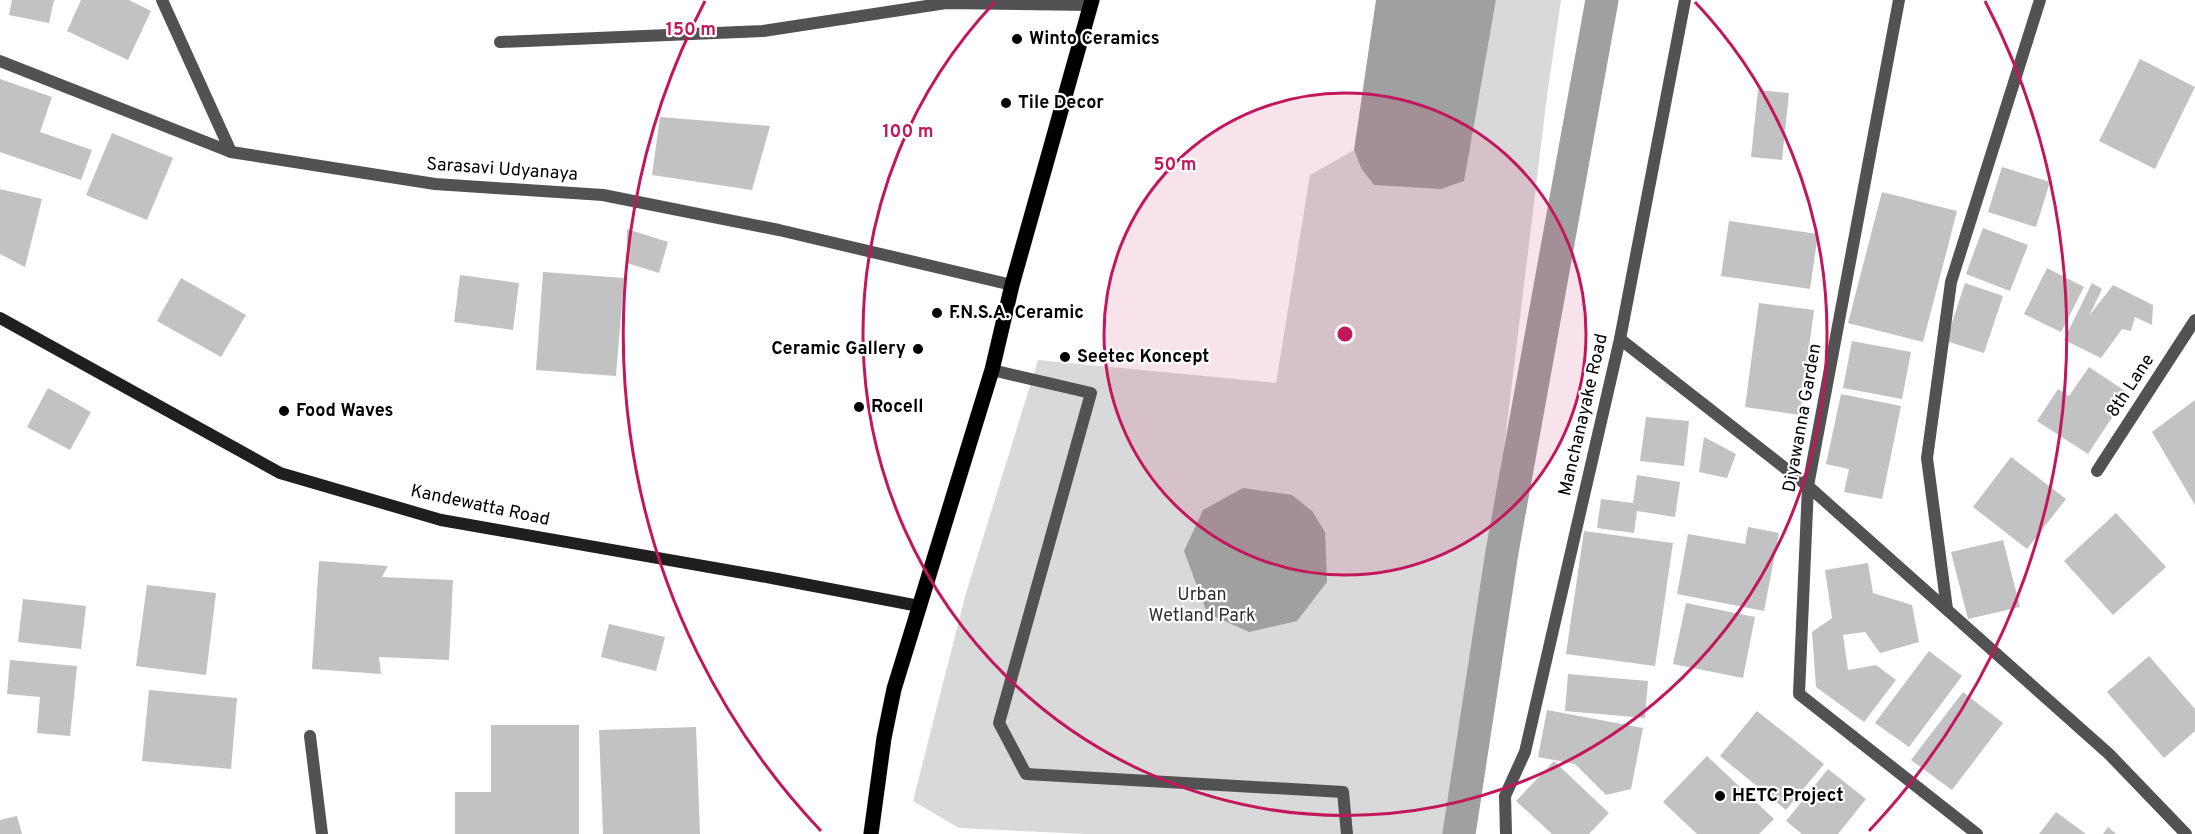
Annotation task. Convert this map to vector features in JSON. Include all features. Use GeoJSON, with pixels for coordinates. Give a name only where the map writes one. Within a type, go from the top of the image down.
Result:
{"type":"FeatureCollection","features":[{"type":"Feature","properties":{"kind":"main road"},"geometry":{"type":"LineString","coordinates":[[871,834],[884,738],[892,699],[992,370],[1012,285],[1092,3]]}},
{"type":"Feature","properties":{"kind":"street"},"geometry":{"type":"LineString","coordinates":[[162,0],[231,152]]}},
{"type":"Feature","properties":{"kind":"street","name":"Manchanayake Road"},"geometry":{"type":"LineString","coordinates":[[1506,834],[1505,796],[1525,752],[1620,339],[1685,0]]}},
{"type":"Feature","properties":{"kind":"street","name":"Diyawanna Garden"},"geometry":{"type":"LineString","coordinates":[[1899,0],[1808,486],[1799,694],[1977,834]]}},
{"type":"Feature","properties":{"kind":"street"},"geometry":{"type":"LineString","coordinates":[[1947,609],[1927,458],[1951,282],[2040,0]]}},
{"type":"Feature","properties":{"kind":"street"},"geometry":{"type":"LineString","coordinates":[[500,42],[763,31],[946,3],[1092,3]]}},
{"type":"Feature","properties":{"kind":"street","name":"Sarasavi Udyanaya"},"geometry":{"type":"LineString","coordinates":[[0,61],[231,152],[435,184],[603,195],[779,230],[1012,285]]}},
{"type":"Feature","properties":{"kind":"street","name":"Kandewatta Road"},"geometry":{"type":"LineString","coordinates":[[0,318],[280,473],[441,520],[919,606]]}},
{"type":"Feature","properties":{"kind":"street","name":"8th Lane"},"geometry":{"type":"LineString","coordinates":[[2097,471],[2195,320]]}},
{"type":"Feature","properties":{"kind":"street"},"geometry":{"type":"LineString","coordinates":[[1620,339],[1808,486],[2109,754],[2186,834]]}},
{"type":"Feature","properties":{"kind":"street"},"geometry":{"type":"LineString","coordinates":[[992,370],[1091,393],[999,723],[1026,774],[1343,792],[1347,834]]}},
{"type":"Feature","properties":{"kind":"street"},"geometry":{"type":"LineString","coordinates":[[310,736],[322,834]]}},
{"type":"Feature","properties":{"kind":"green space","name":"Urban Wetland Park"},"geometry":{"type":"Polygon","coordinates":[[[1496,0],[1561,0],[1547,96],[1457,834],[1086,834],[959,828],[913,801],[966,593],[1038,360],[1276,383],[1310,175],[1354,150],[1361,168],[1463,181],[1496,0]]]}},
{"type":"Feature","properties":{"kind":"shaded area"},"geometry":{"type":"Polygon","coordinates":[[[1376,0],[1496,0],[1464,181],[1441,189],[1374,185],[1361,168],[1354,150],[1376,0]]]}},
{"type":"Feature","properties":{"kind":"shaded area"},"geometry":{"type":"Polygon","coordinates":[[[1243,488],[1292,495],[1312,511],[1325,532],[1327,582],[1297,621],[1249,632],[1207,613],[1184,551],[1203,510],[1243,488]]]}},
{"type":"Feature","properties":{"kind":"building"},"geometry":{"type":"Polygon","coordinates":[[[12,0],[54,0],[49,23],[9,15],[12,0]]]}},
{"type":"Feature","properties":{"kind":"building"},"geometry":{"type":"Polygon","coordinates":[[[81,0],[129,0],[151,11],[128,60],[67,31],[81,0]]]}},
{"type":"Feature","properties":{"kind":"building"},"geometry":{"type":"Polygon","coordinates":[[[2140,59],[2195,87],[2155,169],[2099,141],[2140,59]]]}},
{"type":"Feature","properties":{"kind":"building"},"geometry":{"type":"Polygon","coordinates":[[[0,79],[52,97],[40,132],[92,150],[81,180],[0,152],[0,79]]]}},
{"type":"Feature","properties":{"kind":"building"},"geometry":{"type":"Polygon","coordinates":[[[1758,90],[1789,93],[1782,160],[1751,157],[1758,90]]]}},
{"type":"Feature","properties":{"kind":"building"},"geometry":{"type":"Polygon","coordinates":[[[660,117],[770,126],[752,190],[652,175],[660,117]]]}},
{"type":"Feature","properties":{"kind":"building"},"geometry":{"type":"Polygon","coordinates":[[[112,133],[173,158],[147,220],[86,195],[112,133]]]}},
{"type":"Feature","properties":{"kind":"building"},"geometry":{"type":"Polygon","coordinates":[[[2002,167],[2050,182],[2036,227],[1988,212],[2002,167]]]}},
{"type":"Feature","properties":{"kind":"building"},"geometry":{"type":"Polygon","coordinates":[[[0,189],[42,199],[25,267],[0,254],[0,189]]]}},
{"type":"Feature","properties":{"kind":"building"},"geometry":{"type":"Polygon","coordinates":[[[1882,192],[1957,211],[1923,342],[1848,323],[1882,192]]]}},
{"type":"Feature","properties":{"kind":"building"},"geometry":{"type":"Polygon","coordinates":[[[1729,221],[1818,234],[1810,289],[1721,276],[1729,221]]]}},
{"type":"Feature","properties":{"kind":"building"},"geometry":{"type":"Polygon","coordinates":[[[1983,228],[2028,245],[2010,291],[1966,274],[1983,228]]]}},
{"type":"Feature","properties":{"kind":"building"},"geometry":{"type":"Polygon","coordinates":[[[627,229],[668,242],[659,273],[627,263],[627,229]]]}},
{"type":"Feature","properties":{"kind":"building"},"geometry":{"type":"Polygon","coordinates":[[[2047,268],[2084,287],[2061,332],[2024,314],[2047,268]]]}},
{"type":"Feature","properties":{"kind":"building"},"geometry":{"type":"Polygon","coordinates":[[[543,272],[624,278],[616,376],[536,370],[543,272]]]}},
{"type":"Feature","properties":{"kind":"building"},"geometry":{"type":"Polygon","coordinates":[[[460,275],[519,283],[513,330],[454,322],[460,275]]]}},
{"type":"Feature","properties":{"kind":"building"},"geometry":{"type":"Polygon","coordinates":[[[181,278],[246,315],[221,357],[157,321],[181,278]]]}},
{"type":"Feature","properties":{"kind":"building"},"geometry":{"type":"Polygon","coordinates":[[[1965,283],[2003,296],[1984,353],[1946,341],[1965,283]]]}},
{"type":"Feature","properties":{"kind":"building"},"geometry":{"type":"Polygon","coordinates":[[[2092,283],[2102,289],[2089,316],[2113,285],[2153,305],[2152,325],[2135,317],[2131,331],[2122,329],[2101,358],[2064,340],[2092,283]]]}},
{"type":"Feature","properties":{"kind":"building"},"geometry":{"type":"Polygon","coordinates":[[[1759,303],[1814,310],[1800,415],[1745,407],[1759,303]]]}},
{"type":"Feature","properties":{"kind":"building"},"geometry":{"type":"Polygon","coordinates":[[[1852,341],[1911,352],[1902,399],[1843,388],[1852,341]]]}},
{"type":"Feature","properties":{"kind":"building"},"geometry":{"type":"Polygon","coordinates":[[[2089,367],[2128,393],[2088,454],[2037,421],[2058,389],[2069,396],[2089,367]]]}},
{"type":"Feature","properties":{"kind":"building"},"geometry":{"type":"Polygon","coordinates":[[[48,388],[91,412],[70,450],[27,427],[48,388]]]}},
{"type":"Feature","properties":{"kind":"building"},"geometry":{"type":"Polygon","coordinates":[[[1841,394],[1901,406],[1882,499],[1844,492],[1849,469],[1826,464],[1841,394]]]}},
{"type":"Feature","properties":{"kind":"building"},"geometry":{"type":"Polygon","coordinates":[[[2195,400],[2195,505],[2152,432],[2195,400]]]}},
{"type":"Feature","properties":{"kind":"building"},"geometry":{"type":"Polygon","coordinates":[[[1646,417],[1689,421],[1684,466],[1640,461],[1646,417]]]}},
{"type":"Feature","properties":{"kind":"building"},"geometry":{"type":"Polygon","coordinates":[[[1704,437],[1736,454],[1727,478],[1699,472],[1704,437]]]}},
{"type":"Feature","properties":{"kind":"building"},"geometry":{"type":"Polygon","coordinates":[[[2011,457],[2066,499],[2027,549],[1973,507],[2011,457]]]}},
{"type":"Feature","properties":{"kind":"building"},"geometry":{"type":"Polygon","coordinates":[[[1637,475],[1680,482],[1675,517],[1637,511],[1634,533],[1597,528],[1601,499],[1633,503],[1637,475]]]}},
{"type":"Feature","properties":{"kind":"building"},"geometry":{"type":"Polygon","coordinates":[[[2116,513],[2166,567],[2113,615],[2064,561],[2116,513]]]}},
{"type":"Feature","properties":{"kind":"building"},"geometry":{"type":"Polygon","coordinates":[[[1748,527],[1779,533],[1764,611],[1677,594],[1688,534],[1745,544],[1748,527]]]}},
{"type":"Feature","properties":{"kind":"building"},"geometry":{"type":"Polygon","coordinates":[[[1584,531],[1673,543],[1655,666],[1566,654],[1584,531]]]}},
{"type":"Feature","properties":{"kind":"building"},"geometry":{"type":"Polygon","coordinates":[[[2003,540],[2020,607],[1968,619],[1951,552],[2003,540]]]}},
{"type":"Feature","properties":{"kind":"building"},"geometry":{"type":"Polygon","coordinates":[[[319,561],[388,566],[382,577],[453,580],[449,660],[379,657],[381,674],[312,669],[319,561]]]}},
{"type":"Feature","properties":{"kind":"building"},"geometry":{"type":"Polygon","coordinates":[[[1868,563],[1873,593],[1912,605],[1919,642],[1880,653],[1865,632],[1843,635],[1848,670],[1876,665],[1896,680],[1864,722],[1816,687],[1812,632],[1832,618],[1825,570],[1868,563]]]}},
{"type":"Feature","properties":{"kind":"building"},"geometry":{"type":"Polygon","coordinates":[[[147,585],[216,593],[206,675],[136,666],[147,585]]]}},
{"type":"Feature","properties":{"kind":"building"},"geometry":{"type":"Polygon","coordinates":[[[23,599],[86,606],[81,649],[18,642],[23,599]]]}},
{"type":"Feature","properties":{"kind":"building"},"geometry":{"type":"Polygon","coordinates":[[[1686,603],[1755,617],[1743,678],[1673,664],[1686,603]]]}},
{"type":"Feature","properties":{"kind":"building"},"geometry":{"type":"Polygon","coordinates":[[[609,624],[665,637],[656,671],[601,657],[609,624]]]}},
{"type":"Feature","properties":{"kind":"building"},"geometry":{"type":"Polygon","coordinates":[[[1929,651],[1962,676],[1909,747],[1875,723],[1929,651]]]}},
{"type":"Feature","properties":{"kind":"building"},"geometry":{"type":"Polygon","coordinates":[[[2149,656],[2195,709],[2195,731],[2164,758],[2107,692],[2149,656]]]}},
{"type":"Feature","properties":{"kind":"building"},"geometry":{"type":"Polygon","coordinates":[[[10,660],[77,666],[70,736],[37,733],[40,697],[7,694],[10,660]]]}},
{"type":"Feature","properties":{"kind":"building"},"geometry":{"type":"Polygon","coordinates":[[[1568,674],[1648,681],[1645,718],[1565,711],[1568,674]]]}},
{"type":"Feature","properties":{"kind":"building"},"geometry":{"type":"Polygon","coordinates":[[[149,690],[237,698],[231,769],[142,761],[149,690]]]}},
{"type":"Feature","properties":{"kind":"building"},"geometry":{"type":"Polygon","coordinates":[[[1963,692],[2003,723],[1952,790],[1911,760],[1963,692]]]}},
{"type":"Feature","properties":{"kind":"building"},"geometry":{"type":"Polygon","coordinates":[[[1547,710],[1643,728],[1631,789],[1606,795],[1575,764],[1538,757],[1547,710]]]}},
{"type":"Feature","properties":{"kind":"building"},"geometry":{"type":"Polygon","coordinates":[[[1757,711],[1824,764],[1786,810],[1720,756],[1757,711]]]}},
{"type":"Feature","properties":{"kind":"building"},"geometry":{"type":"Polygon","coordinates":[[[491,725],[579,725],[579,834],[455,834],[455,792],[491,792],[491,725]]]}},
{"type":"Feature","properties":{"kind":"building"},"geometry":{"type":"Polygon","coordinates":[[[696,727],[700,834],[603,834],[599,730],[696,727]]]}},
{"type":"Feature","properties":{"kind":"building"},"geometry":{"type":"Polygon","coordinates":[[[1707,756],[1774,819],[1759,834],[1697,834],[1663,802],[1707,756]]]}},
{"type":"Feature","properties":{"kind":"building"},"geometry":{"type":"Polygon","coordinates":[[[1554,761],[1609,813],[1589,834],[1552,834],[1516,801],[1554,761]]]}},
{"type":"Feature","properties":{"kind":"building"},"geometry":{"type":"Polygon","coordinates":[[[1828,769],[1866,799],[1838,834],[1802,834],[1786,821],[1828,769]]]}},
{"type":"Feature","properties":{"kind":"building"},"geometry":{"type":"Polygon","coordinates":[[[2056,812],[2086,834],[2039,834],[2056,812]]]}},
{"type":"Feature","properties":{"kind":"building"},"geometry":{"type":"Polygon","coordinates":[[[17,816],[22,834],[0,834],[0,820],[17,816]]]}},
{"type":"Feature","properties":{"kind":"building"},"geometry":{"type":"Polygon","coordinates":[[[2108,827],[2116,834],[2103,834],[2108,827]]]}},
{"type":"Feature","properties":{"kind":"waterway"},"geometry":{"type":"LineString","coordinates":[[1459,834],[1502,552],[1602,0]]}},
{"type":"Feature","properties":{"kind":"place","name":"Winto Ceramics"},"geometry":{"type":"Point","coordinates":[1017,39]}},
{"type":"Feature","properties":{"kind":"place","name":"Tile Decor"},"geometry":{"type":"Point","coordinates":[1006,103]}},
{"type":"Feature","properties":{"kind":"place","name":"F.N.S.A. Ceramic"},"geometry":{"type":"Point","coordinates":[937,313]}},
{"type":"Feature","properties":{"kind":"place","name":"Ceramic Gallery"},"geometry":{"type":"Point","coordinates":[918,349]}},
{"type":"Feature","properties":{"kind":"place","name":"Seetec Koncept"},"geometry":{"type":"Point","coordinates":[1065,357]}},
{"type":"Feature","properties":{"kind":"place","name":"Rocell"},"geometry":{"type":"Point","coordinates":[859,407]}},
{"type":"Feature","properties":{"kind":"place","name":"Food Waves"},"geometry":{"type":"Point","coordinates":[284,411]}},
{"type":"Feature","properties":{"kind":"place","name":"HETC Project"},"geometry":{"type":"Point","coordinates":[1720,796]}}]}
